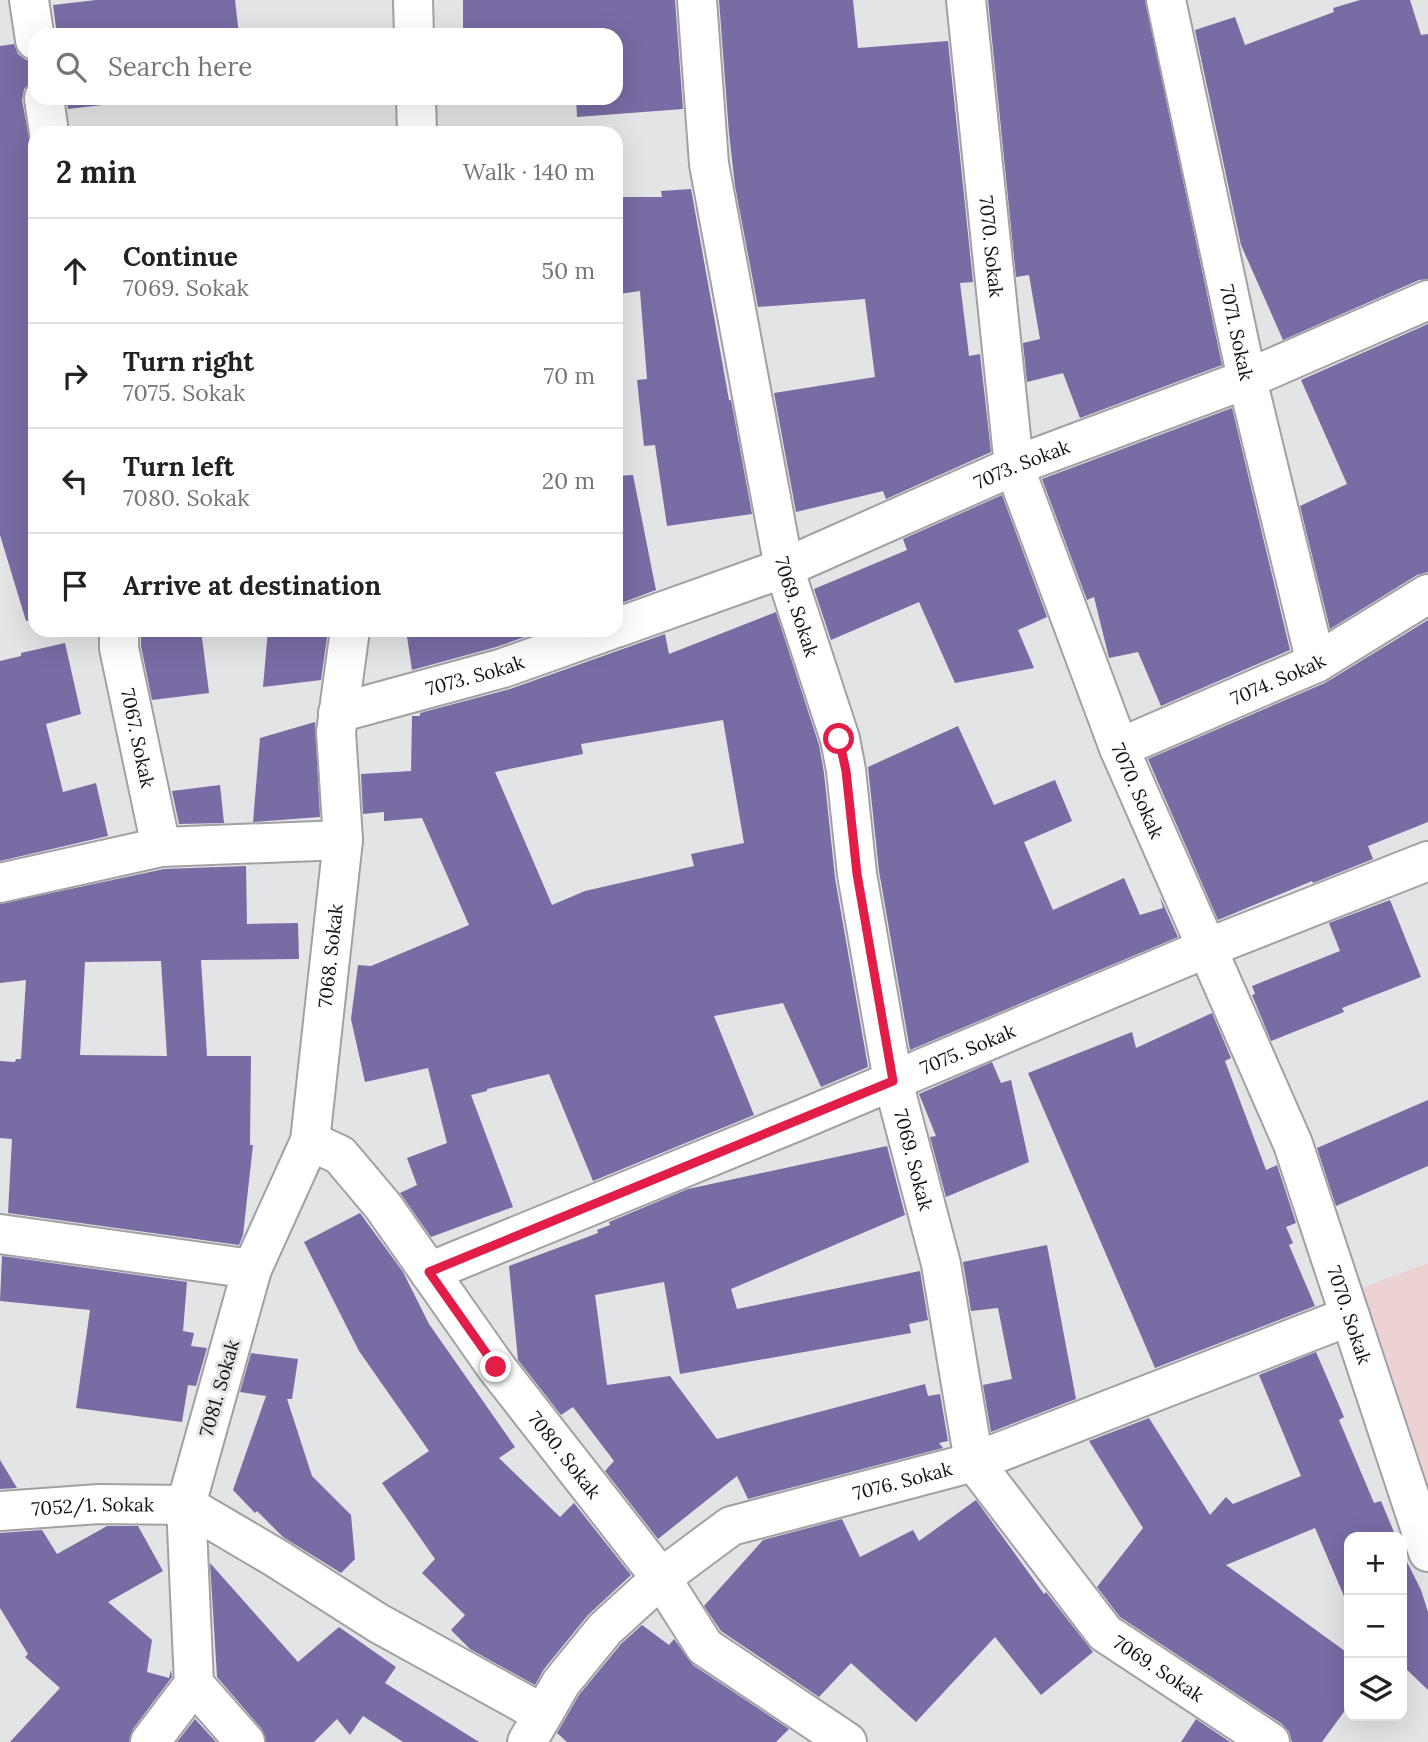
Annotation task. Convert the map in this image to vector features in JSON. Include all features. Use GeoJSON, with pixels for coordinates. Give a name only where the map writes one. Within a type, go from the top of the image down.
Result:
{"type":"FeatureCollection","features":[{"type":"Feature","properties":{"kind":"street"},"geometry":{"type":"LineString","coordinates":[[29,0],[33,28]]}},
{"type":"Feature","properties":{"kind":"street"},"geometry":{"type":"LineString","coordinates":[[414,0],[414,28]]}},
{"type":"Feature","properties":{"kind":"street","name":"7069. Sokak"},"geometry":{"type":"LineString","coordinates":[[697,0],[709,164],[784,568],[842,750],[857,874],[893,1081],[941,1264],[974,1462],[1105,1633],[1270,1742]]}},
{"type":"Feature","properties":{"kind":"street","name":"7070. Sokak"},"geometry":{"type":"LineString","coordinates":[[966,0],[1014,466],[1119,748],[1293,1144],[1428,1552]]}},
{"type":"Feature","properties":{"kind":"street","name":"7071. Sokak"},"geometry":{"type":"LineString","coordinates":[[1166,0],[1247,379],[1316,663]]}},
{"type":"Feature","properties":{"kind":"street"},"geometry":{"type":"LineString","coordinates":[[45,105],[48,126]]}},
{"type":"Feature","properties":{"kind":"street"},"geometry":{"type":"LineString","coordinates":[[416,105],[417,126]]}},
{"type":"Feature","properties":{"kind":"street","name":"7073. Sokak"},"geometry":{"type":"LineString","coordinates":[[623,626],[784,568],[1014,466],[1247,379],[1428,300]]}},
{"type":"Feature","properties":{"kind":"street","name":"7074. Sokak"},"geometry":{"type":"LineString","coordinates":[[1119,748],[1316,663],[1428,594]]}},
{"type":"Feature","properties":{"kind":"street","name":"7067. Sokak"},"geometry":{"type":"LineString","coordinates":[[119,637],[119,649],[161,847]]}},
{"type":"Feature","properties":{"kind":"street","name":"7068. Sokak"},"geometry":{"type":"LineString","coordinates":[[252,1269],[310,1141],[343,840],[336,732],[349,637]]}},
{"type":"Feature","properties":{"kind":"street","name":"7073. Sokak"},"geometry":{"type":"LineString","coordinates":[[338,713],[503,668],[590,637]]}},
{"type":"Feature","properties":{"kind":"street"},"geometry":{"type":"LineString","coordinates":[[0,883],[161,847],[343,840]]}},
{"type":"Feature","properties":{"kind":"street","name":"7075. Sokak"},"geometry":{"type":"LineString","coordinates":[[429,1272],[1207,948],[1428,861]]}},
{"type":"Feature","properties":{"kind":"street","name":"7080. Sokak"},"geometry":{"type":"LineString","coordinates":[[310,1141],[340,1155],[363,1180],[496,1367],[661,1578],[705,1647],[846,1742]]}},
{"type":"Feature","properties":{"kind":"street"},"geometry":{"type":"LineString","coordinates":[[0,1234],[252,1269]]}},
{"type":"Feature","properties":{"kind":"street","name":"7081. Sokak"},"geometry":{"type":"LineString","coordinates":[[194,1684],[186,1505],[252,1269]]}},
{"type":"Feature","properties":{"kind":"street","name":"7076. Sokak"},"geometry":{"type":"LineString","coordinates":[[535,1728],[561,1683],[605,1629],[661,1578],[731,1526],[974,1462],[1350,1316]]}},
{"type":"Feature","properties":{"kind":"street","name":"7052/1. Sokak"},"geometry":{"type":"LineString","coordinates":[[0,1511],[99,1504],[186,1505]]}},
{"type":"Feature","properties":{"kind":"street"},"geometry":{"type":"LineString","coordinates":[[186,1505],[378,1623],[535,1728]]}},
{"type":"Feature","properties":{"kind":"street"},"geometry":{"type":"LineString","coordinates":[[150,1742],[194,1684],[246,1742]]}},
{"type":"Feature","properties":{"kind":"shaded area"},"geometry":{"type":"Polygon","coordinates":[[[1428,1263],[1428,1498],[1361,1288],[1428,1263]]]}},
{"type":"Feature","properties":{"kind":"building"},"geometry":{"type":"Polygon","coordinates":[[[96,0],[235,0],[238,28],[56,28],[53,5],[96,0]]]}},
{"type":"Feature","properties":{"kind":"building"},"geometry":{"type":"Polygon","coordinates":[[[463,0],[675,0],[683,109],[577,117],[576,105],[623,105],[623,28],[463,28],[463,0]]]}},
{"type":"Feature","properties":{"kind":"building"},"geometry":{"type":"Polygon","coordinates":[[[719,0],[853,0],[858,48],[948,41],[973,282],[960,283],[969,356],[980,354],[991,452],[886,499],[883,491],[796,512],[774,393],[875,377],[865,299],[758,307],[735,186],[719,0]]]}},
{"type":"Feature","properties":{"kind":"building"},"geometry":{"type":"Polygon","coordinates":[[[988,0],[1145,0],[1222,365],[1080,418],[1063,373],[1027,382],[1023,343],[1040,339],[1029,275],[1016,277],[988,0]]]}},
{"type":"Feature","properties":{"kind":"building"},"geometry":{"type":"Polygon","coordinates":[[[1360,0],[1410,0],[1421,35],[1428,34],[1428,279],[1419,280],[1283,340],[1241,245],[1195,30],[1235,17],[1245,45],[1334,12],[1333,8],[1360,0]]]}},
{"type":"Feature","properties":{"kind":"building"},"geometry":{"type":"Polygon","coordinates":[[[14,44],[18,54],[28,60],[28,85],[24,89],[22,100],[28,132],[26,621],[0,535],[0,46],[14,44]]]}},
{"type":"Feature","properties":{"kind":"building"},"geometry":{"type":"Polygon","coordinates":[[[67,105],[103,105],[68,109],[67,105]]]}},
{"type":"Feature","properties":{"kind":"building"},"geometry":{"type":"Polygon","coordinates":[[[691,189],[752,514],[667,526],[655,445],[644,446],[637,380],[647,379],[640,291],[623,293],[623,197],[662,197],[661,191],[691,189]]]}},
{"type":"Feature","properties":{"kind":"building"},"geometry":{"type":"Polygon","coordinates":[[[1428,324],[1428,572],[1417,575],[1330,629],[1300,506],[1347,484],[1301,380],[1428,324]]]}},
{"type":"Feature","properties":{"kind":"building"},"geometry":{"type":"Polygon","coordinates":[[[1232,408],[1290,650],[1161,706],[1138,652],[1109,658],[1094,597],[1087,600],[1042,479],[1232,408]]]}},
{"type":"Feature","properties":{"kind":"building"},"geometry":{"type":"Polygon","coordinates":[[[633,475],[656,590],[623,602],[623,476],[633,475]]]}},
{"type":"Feature","properties":{"kind":"building"},"geometry":{"type":"Polygon","coordinates":[[[1002,495],[1047,617],[1018,630],[1034,668],[955,683],[919,602],[831,640],[814,589],[907,550],[903,539],[1002,495]]]}},
{"type":"Feature","properties":{"kind":"building"},"geometry":{"type":"Polygon","coordinates":[[[776,612],[819,745],[835,878],[868,1067],[821,1087],[783,1003],[714,1016],[754,1115],[593,1181],[549,1074],[471,1095],[513,1207],[431,1237],[400,1193],[417,1185],[407,1158],[447,1143],[428,1068],[365,1082],[351,1019],[358,965],[371,966],[469,925],[422,818],[384,821],[384,812],[363,814],[361,774],[411,771],[412,716],[420,716],[420,713],[510,689],[665,634],[669,654],[776,612]],[[723,720],[581,744],[583,754],[495,772],[552,905],[585,891],[694,866],[691,854],[744,843],[723,720]]]}},
{"type":"Feature","properties":{"kind":"building"},"geometry":{"type":"Polygon","coordinates":[[[1428,620],[1428,822],[1368,846],[1373,859],[1218,920],[1148,759],[1325,683],[1428,620]]]}},
{"type":"Feature","properties":{"kind":"building"},"geometry":{"type":"Polygon","coordinates":[[[141,637],[202,637],[209,693],[152,700],[141,637]]]}},
{"type":"Feature","properties":{"kind":"building"},"geometry":{"type":"Polygon","coordinates":[[[267,637],[327,637],[321,680],[263,687],[267,637]]]}},
{"type":"Feature","properties":{"kind":"building"},"geometry":{"type":"Polygon","coordinates":[[[407,637],[525,637],[496,647],[412,670],[407,637]]]}},
{"type":"Feature","properties":{"kind":"building"},"geometry":{"type":"Polygon","coordinates":[[[65,643],[81,714],[46,724],[63,792],[96,783],[108,836],[0,861],[0,661],[21,656],[21,653],[65,643]]]}},
{"type":"Feature","properties":{"kind":"building"},"geometry":{"type":"Polygon","coordinates":[[[315,722],[320,817],[253,822],[260,738],[315,722]]]}},
{"type":"Feature","properties":{"kind":"building"},"geometry":{"type":"Polygon","coordinates":[[[958,726],[994,805],[1055,780],[1072,821],[1024,842],[1053,910],[1124,878],[1140,915],[1163,908],[1160,897],[1178,937],[910,1050],[879,871],[868,767],[958,726]]]}},
{"type":"Feature","properties":{"kind":"building"},"geometry":{"type":"Polygon","coordinates":[[[220,785],[224,823],[179,824],[172,791],[220,785]]]}},
{"type":"Feature","properties":{"kind":"building"},"geometry":{"type":"Polygon","coordinates":[[[246,866],[247,924],[298,923],[299,959],[201,960],[207,1056],[251,1056],[250,1145],[253,1145],[243,1235],[239,1245],[8,1213],[12,1139],[0,1138],[0,1061],[15,1062],[16,1059],[21,1059],[26,980],[0,983],[0,904],[164,869],[246,866]],[[161,961],[85,962],[80,1055],[167,1056],[161,961]]]}},
{"type":"Feature","properties":{"kind":"building"},"geometry":{"type":"Polygon","coordinates":[[[1390,900],[1421,977],[1342,1008],[1344,1012],[1271,1041],[1252,995],[1255,994],[1252,986],[1340,951],[1329,923],[1390,900]]]}},
{"type":"Feature","properties":{"kind":"building"},"geometry":{"type":"Polygon","coordinates":[[[1212,1013],[1231,1058],[1225,1061],[1266,1170],[1277,1165],[1296,1223],[1286,1227],[1293,1243],[1289,1245],[1315,1306],[1155,1368],[1028,1073],[1132,1032],[1136,1048],[1212,1013]]]}},
{"type":"Feature","properties":{"kind":"building"},"geometry":{"type":"Polygon","coordinates":[[[992,1062],[1001,1083],[1011,1080],[1029,1162],[946,1197],[930,1137],[936,1136],[919,1094],[992,1062]]]}},
{"type":"Feature","properties":{"kind":"building"},"geometry":{"type":"Polygon","coordinates":[[[1428,1100],[1428,1166],[1336,1206],[1317,1148],[1428,1100]]]}},
{"type":"Feature","properties":{"kind":"building"},"geometry":{"type":"Polygon","coordinates":[[[887,1146],[905,1215],[731,1289],[737,1309],[920,1271],[928,1320],[909,1324],[911,1333],[680,1374],[664,1282],[595,1295],[607,1385],[670,1376],[717,1439],[925,1384],[928,1396],[940,1394],[948,1441],[939,1443],[943,1448],[748,1499],[737,1476],[658,1539],[605,1471],[614,1461],[573,1407],[561,1415],[518,1360],[509,1266],[598,1233],[597,1230],[610,1225],[609,1222],[688,1189],[887,1146]]]}},
{"type":"Feature","properties":{"kind":"building"},"geometry":{"type":"Polygon","coordinates":[[[360,1213],[403,1272],[429,1324],[515,1447],[499,1458],[560,1517],[574,1503],[631,1575],[588,1615],[544,1669],[535,1685],[470,1649],[451,1630],[465,1615],[422,1573],[435,1559],[382,1483],[429,1451],[359,1351],[304,1242],[360,1213]]]}},
{"type":"Feature","properties":{"kind":"building"},"geometry":{"type":"Polygon","coordinates":[[[1047,1245],[1076,1399],[991,1432],[983,1385],[1012,1379],[998,1308],[971,1311],[963,1262],[1047,1245]]]}},
{"type":"Feature","properties":{"kind":"building"},"geometry":{"type":"Polygon","coordinates":[[[2,1256],[187,1282],[183,1331],[194,1333],[191,1346],[207,1348],[196,1386],[188,1385],[182,1422],[76,1408],[90,1310],[0,1301],[2,1256]]]}},
{"type":"Feature","properties":{"kind":"building"},"geometry":{"type":"Polygon","coordinates":[[[1316,1352],[1344,1417],[1339,1420],[1374,1503],[1381,1501],[1394,1532],[1344,1532],[1344,1596],[1315,1528],[1226,1565],[1344,1650],[1344,1712],[1322,1742],[1292,1742],[1289,1732],[1282,1724],[1120,1617],[1097,1587],[1143,1528],[1089,1441],[1149,1418],[1210,1515],[1226,1497],[1233,1504],[1301,1476],[1259,1375],[1316,1352]]]}},
{"type":"Feature","properties":{"kind":"building"},"geometry":{"type":"Polygon","coordinates":[[[251,1353],[298,1359],[292,1399],[287,1399],[312,1476],[351,1515],[355,1559],[341,1573],[283,1537],[233,1490],[266,1396],[240,1392],[251,1353]]]}},
{"type":"Feature","properties":{"kind":"building"},"geometry":{"type":"Polygon","coordinates":[[[0,1460],[17,1488],[0,1489],[0,1460]]]}},
{"type":"Feature","properties":{"kind":"building"},"geometry":{"type":"Polygon","coordinates":[[[976,1500],[1044,1594],[1046,1592],[1093,1652],[1041,1695],[995,1637],[916,1722],[851,1663],[819,1697],[721,1631],[704,1606],[763,1540],[842,1519],[860,1557],[913,1530],[919,1541],[976,1500]]]}},
{"type":"Feature","properties":{"kind":"building"},"geometry":{"type":"Polygon","coordinates":[[[107,1526],[138,1526],[163,1571],[108,1602],[152,1640],[147,1672],[169,1678],[171,1670],[172,1677],[133,1729],[129,1742],[10,1742],[60,1688],[25,1657],[28,1654],[0,1608],[0,1533],[42,1530],[57,1554],[107,1526]]]}},
{"type":"Feature","properties":{"kind":"building"},"geometry":{"type":"Polygon","coordinates":[[[1407,1562],[1428,1612],[1428,1690],[1407,1670],[1407,1562]]]}},
{"type":"Feature","properties":{"kind":"building"},"geometry":{"type":"Polygon","coordinates":[[[210,1563],[298,1662],[339,1627],[396,1667],[385,1683],[479,1742],[403,1742],[363,1716],[350,1735],[337,1719],[314,1742],[266,1742],[261,1728],[217,1677],[210,1563]]]}},
{"type":"Feature","properties":{"kind":"building"},"geometry":{"type":"Polygon","coordinates":[[[642,1625],[669,1645],[674,1639],[693,1665],[789,1729],[776,1742],[567,1742],[557,1733],[579,1695],[621,1644],[642,1625]]]}},
{"type":"Feature","properties":{"kind":"building"},"geometry":{"type":"Polygon","coordinates":[[[195,1719],[216,1742],[177,1742],[195,1719]]]}},
{"type":"Feature","properties":{"kind":"building"},"geometry":{"type":"Polygon","coordinates":[[[1196,1719],[1230,1742],[1181,1742],[1196,1719]]]}},
{"type":"Feature","properties":{"kind":"route"},"geometry":{"type":"LineString","coordinates":[[496,1367],[429,1272],[893,1081],[857,874],[846,771],[839,739]]}}]}
